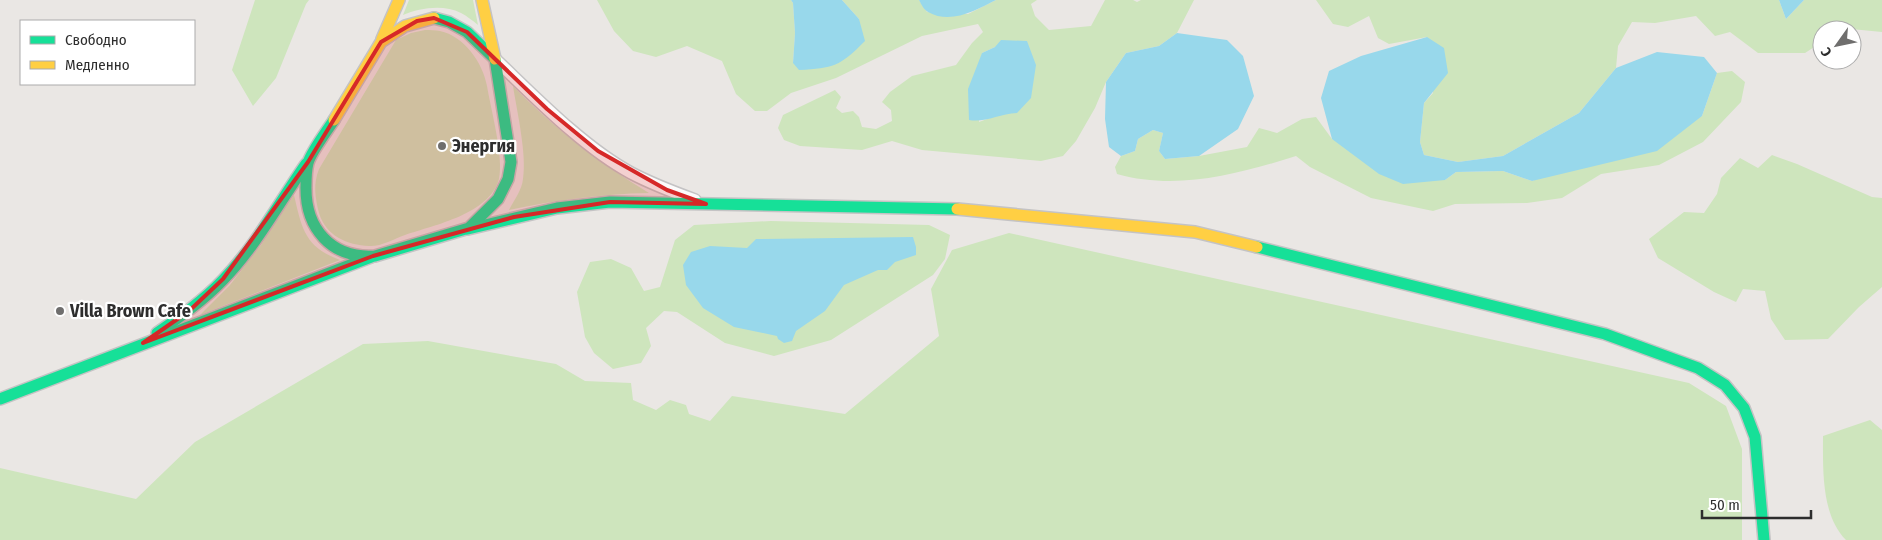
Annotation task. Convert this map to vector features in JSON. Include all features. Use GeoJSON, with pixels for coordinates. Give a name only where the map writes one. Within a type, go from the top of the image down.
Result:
{"type":"FeatureCollection","features":[{"type":"Feature","properties":{"kind":"street"},"geometry":{"type":"LineString","coordinates":[[143,343],[189,312],[224,279],[255,240],[308,162],[381,42],[399,0]]}},
{"type":"Feature","properties":{"kind":"street"},"geometry":{"type":"LineString","coordinates":[[468,229],[494,207],[504,193],[509,179],[511,162],[495,59],[482,0]]}},
{"type":"Feature","properties":{"kind":"street"},"geometry":{"type":"LineString","coordinates":[[381,42],[399,28],[417,20],[434,18],[450,22],[467,32],[547,109],[598,151],[630,172],[667,190],[706,204]]}},
{"type":"Feature","properties":{"kind":"street"},"geometry":{"type":"LineString","coordinates":[[308,162],[305,199],[317,232],[330,245],[345,252],[373,256]]}},
{"type":"Feature","properties":{"kind":"street"},"geometry":{"type":"LineString","coordinates":[[0,399],[143,343],[179,332],[373,256],[468,229],[557,208],[610,202],[954,209],[1195,232],[1605,334],[1698,368],[1724,384],[1744,408],[1755,437],[1764,540]]}},
{"type":"Feature","properties":{"kind":"highlighted area"},"geometry":{"type":"Polygon","coordinates":[[[434,18],[467,32],[547,109],[598,151],[667,190],[706,204],[610,202],[514,217],[373,256],[143,343],[189,311],[223,279],[308,162],[381,42],[417,21],[434,18]]]}},
{"type":"Feature","properties":{"kind":"green space"},"geometry":{"type":"Polygon","coordinates":[[[255,0],[309,0],[276,78],[253,106],[232,70],[255,0]]]}},
{"type":"Feature","properties":{"kind":"green space"},"geometry":{"type":"Polygon","coordinates":[[[409,0],[473,0],[478,25],[461,13],[447,9],[424,9],[403,15],[409,0]]]}},
{"type":"Feature","properties":{"kind":"green space"},"geometry":{"type":"Polygon","coordinates":[[[597,0],[791,0],[793,3],[795,33],[793,63],[859,19],[842,0],[919,0],[927,12],[968,14],[996,0],[1037,0],[1031,4],[1035,16],[1049,30],[1091,26],[1105,0],[1133,0],[1137,2],[1141,0],[1194,0],[1177,33],[1159,46],[1126,53],[1106,82],[1095,108],[1076,141],[1063,156],[1041,161],[922,150],[892,141],[862,150],[800,146],[784,140],[778,128],[783,115],[835,90],[841,97],[836,108],[842,113],[853,111],[859,117],[862,127],[876,129],[892,121],[891,110],[882,102],[890,92],[912,76],[956,65],[972,43],[983,32],[978,24],[922,36],[836,78],[791,93],[767,111],[755,111],[736,94],[722,61],[687,46],[656,57],[633,51],[614,31],[597,0]],[[995,47],[982,53],[979,122],[1003,113],[1017,113],[995,47]]]}},
{"type":"Feature","properties":{"kind":"green space"},"geometry":{"type":"Polygon","coordinates":[[[1316,0],[1779,0],[1786,19],[1804,0],[1882,0],[1882,32],[1862,30],[1862,20],[1812,20],[1812,48],[1805,53],[1758,53],[1730,32],[1715,36],[1696,16],[1655,23],[1632,22],[1618,46],[1616,68],[1579,113],[1503,156],[1458,162],[1424,155],[1420,142],[1424,103],[1433,93],[1427,37],[1389,44],[1378,38],[1369,16],[1348,27],[1333,24],[1316,0]]]}},
{"type":"Feature","properties":{"kind":"green space"},"geometry":{"type":"Polygon","coordinates":[[[425,30],[440,31],[457,38],[471,52],[481,68],[485,77],[496,133],[500,159],[499,179],[494,191],[485,201],[460,216],[378,245],[353,244],[338,238],[322,221],[315,191],[319,169],[396,40],[411,33],[425,30]]]}},
{"type":"Feature","properties":{"kind":"green space"},"geometry":{"type":"Polygon","coordinates":[[[1732,71],[1745,82],[1741,102],[1703,142],[1659,165],[1601,174],[1562,198],[1527,203],[1455,204],[1433,211],[1371,198],[1310,167],[1296,156],[1230,174],[1185,181],[1140,179],[1117,174],[1115,167],[1121,156],[1135,151],[1138,139],[1153,130],[1163,133],[1159,151],[1165,159],[1199,156],[1247,147],[1259,128],[1277,133],[1302,119],[1316,117],[1332,139],[1445,180],[1456,172],[1503,171],[1532,181],[1702,116],[1717,73],[1732,71]]]}},
{"type":"Feature","properties":{"kind":"green space"},"geometry":{"type":"Polygon","coordinates":[[[513,86],[578,144],[612,170],[649,193],[579,198],[509,210],[521,187],[524,169],[521,133],[513,86]]]}},
{"type":"Feature","properties":{"kind":"green space"},"geometry":{"type":"Polygon","coordinates":[[[1772,155],[1872,197],[1882,198],[1882,287],[1859,307],[1828,339],[1785,340],[1771,319],[1765,291],[1743,289],[1736,302],[1714,292],[1658,258],[1649,239],[1684,212],[1704,213],[1717,194],[1721,178],[1740,158],[1758,168],[1772,155]]]}},
{"type":"Feature","properties":{"kind":"green space"},"geometry":{"type":"Polygon","coordinates":[[[294,195],[303,227],[312,243],[328,255],[340,260],[200,315],[230,285],[261,245],[294,195]]]}},
{"type":"Feature","properties":{"kind":"green space"},"geometry":{"type":"Polygon","coordinates":[[[771,221],[929,225],[950,235],[945,259],[933,275],[831,340],[774,356],[725,343],[677,312],[664,311],[646,328],[651,346],[641,363],[613,369],[594,353],[585,337],[577,292],[590,262],[611,259],[631,268],[644,291],[660,287],[675,240],[694,225],[771,221]]]}},
{"type":"Feature","properties":{"kind":"green space"},"geometry":{"type":"Polygon","coordinates":[[[1009,233],[1689,383],[1726,406],[1742,449],[1742,540],[0,540],[0,468],[136,499],[195,442],[363,344],[428,341],[556,364],[585,381],[631,383],[633,400],[656,410],[670,400],[686,405],[689,414],[710,421],[732,396],[845,414],[939,336],[931,289],[952,250],[1009,233]]]}},
{"type":"Feature","properties":{"kind":"green space"},"geometry":{"type":"Polygon","coordinates":[[[1870,420],[1882,430],[1882,540],[1846,540],[1838,530],[1828,505],[1825,491],[1823,436],[1870,420]]]}},
{"type":"Feature","properties":{"kind":"water"},"geometry":{"type":"Polygon","coordinates":[[[791,0],[842,0],[859,19],[865,41],[842,61],[828,67],[799,70],[793,63],[795,33],[793,3],[791,0]]]}},
{"type":"Feature","properties":{"kind":"water"},"geometry":{"type":"Polygon","coordinates":[[[919,0],[996,0],[963,15],[946,17],[937,16],[927,11],[919,0]]]}},
{"type":"Feature","properties":{"kind":"water"},"geometry":{"type":"Polygon","coordinates":[[[1779,0],[1804,0],[1786,19],[1779,0]]]}},
{"type":"Feature","properties":{"kind":"water"},"geometry":{"type":"Polygon","coordinates":[[[1177,33],[1227,40],[1243,56],[1254,96],[1238,129],[1199,156],[1165,159],[1159,151],[1163,133],[1153,130],[1138,139],[1135,151],[1121,156],[1109,147],[1105,119],[1106,82],[1126,53],[1159,46],[1177,33]]]}},
{"type":"Feature","properties":{"kind":"water"},"geometry":{"type":"Polygon","coordinates":[[[1427,37],[1444,48],[1448,73],[1424,103],[1420,142],[1424,155],[1458,162],[1503,156],[1579,113],[1616,68],[1657,52],[1704,57],[1717,73],[1702,116],[1657,151],[1532,181],[1503,171],[1456,172],[1445,180],[1403,184],[1379,174],[1332,139],[1321,98],[1329,71],[1361,56],[1427,37]]]}},
{"type":"Feature","properties":{"kind":"water"},"geometry":{"type":"Polygon","coordinates":[[[1001,40],[1027,41],[1036,65],[1031,98],[1017,113],[975,121],[969,120],[968,89],[982,53],[995,47],[1001,40]]]}},
{"type":"Feature","properties":{"kind":"water"},"geometry":{"type":"Polygon","coordinates":[[[913,237],[916,255],[895,262],[887,270],[878,270],[844,285],[825,311],[796,331],[792,341],[784,343],[777,336],[734,327],[703,308],[686,285],[683,265],[691,252],[710,246],[747,248],[756,239],[913,237]]]}},
{"type":"Feature","properties":{"kind":"traffic: fast"},"geometry":{"type":"LineString","coordinates":[[334,120],[308,163],[306,178],[307,201],[310,215],[324,238],[346,252],[359,256],[375,256],[469,228],[498,199],[508,179],[511,162],[495,59],[467,32],[449,22],[434,18]]}},
{"type":"Feature","properties":{"kind":"traffic: fast"},"geometry":{"type":"LineString","coordinates":[[157,333],[200,301],[235,267],[257,239],[306,164]]}},
{"type":"Feature","properties":{"kind":"traffic: fast"},"geometry":{"type":"LineString","coordinates":[[468,229],[557,208],[610,202],[957,209]]}},
{"type":"Feature","properties":{"kind":"traffic: fast"},"geometry":{"type":"LineString","coordinates":[[1257,247],[1605,334],[1698,368],[1725,385],[1744,408],[1755,437],[1764,540]]}},
{"type":"Feature","properties":{"kind":"traffic: fast"},"geometry":{"type":"LineString","coordinates":[[0,399],[371,257]]}},
{"type":"Feature","properties":{"kind":"traffic: slow"},"geometry":{"type":"LineString","coordinates":[[382,39],[399,0]]}},
{"type":"Feature","properties":{"kind":"traffic: slow"},"geometry":{"type":"LineString","coordinates":[[482,0],[495,59]]}},
{"type":"Feature","properties":{"kind":"traffic: slow"},"geometry":{"type":"LineString","coordinates":[[334,120],[381,42],[405,26],[434,18]]}},
{"type":"Feature","properties":{"kind":"traffic: slow"},"geometry":{"type":"LineString","coordinates":[[957,209],[1195,232],[1257,247]]}},
{"type":"Feature","properties":{"kind":"place","name":"Энергия"},"geometry":{"type":"Point","coordinates":[442,146]}},
{"type":"Feature","properties":{"kind":"place","name":"Villa Brown Cafe"},"geometry":{"type":"Point","coordinates":[60,311]}}]}
